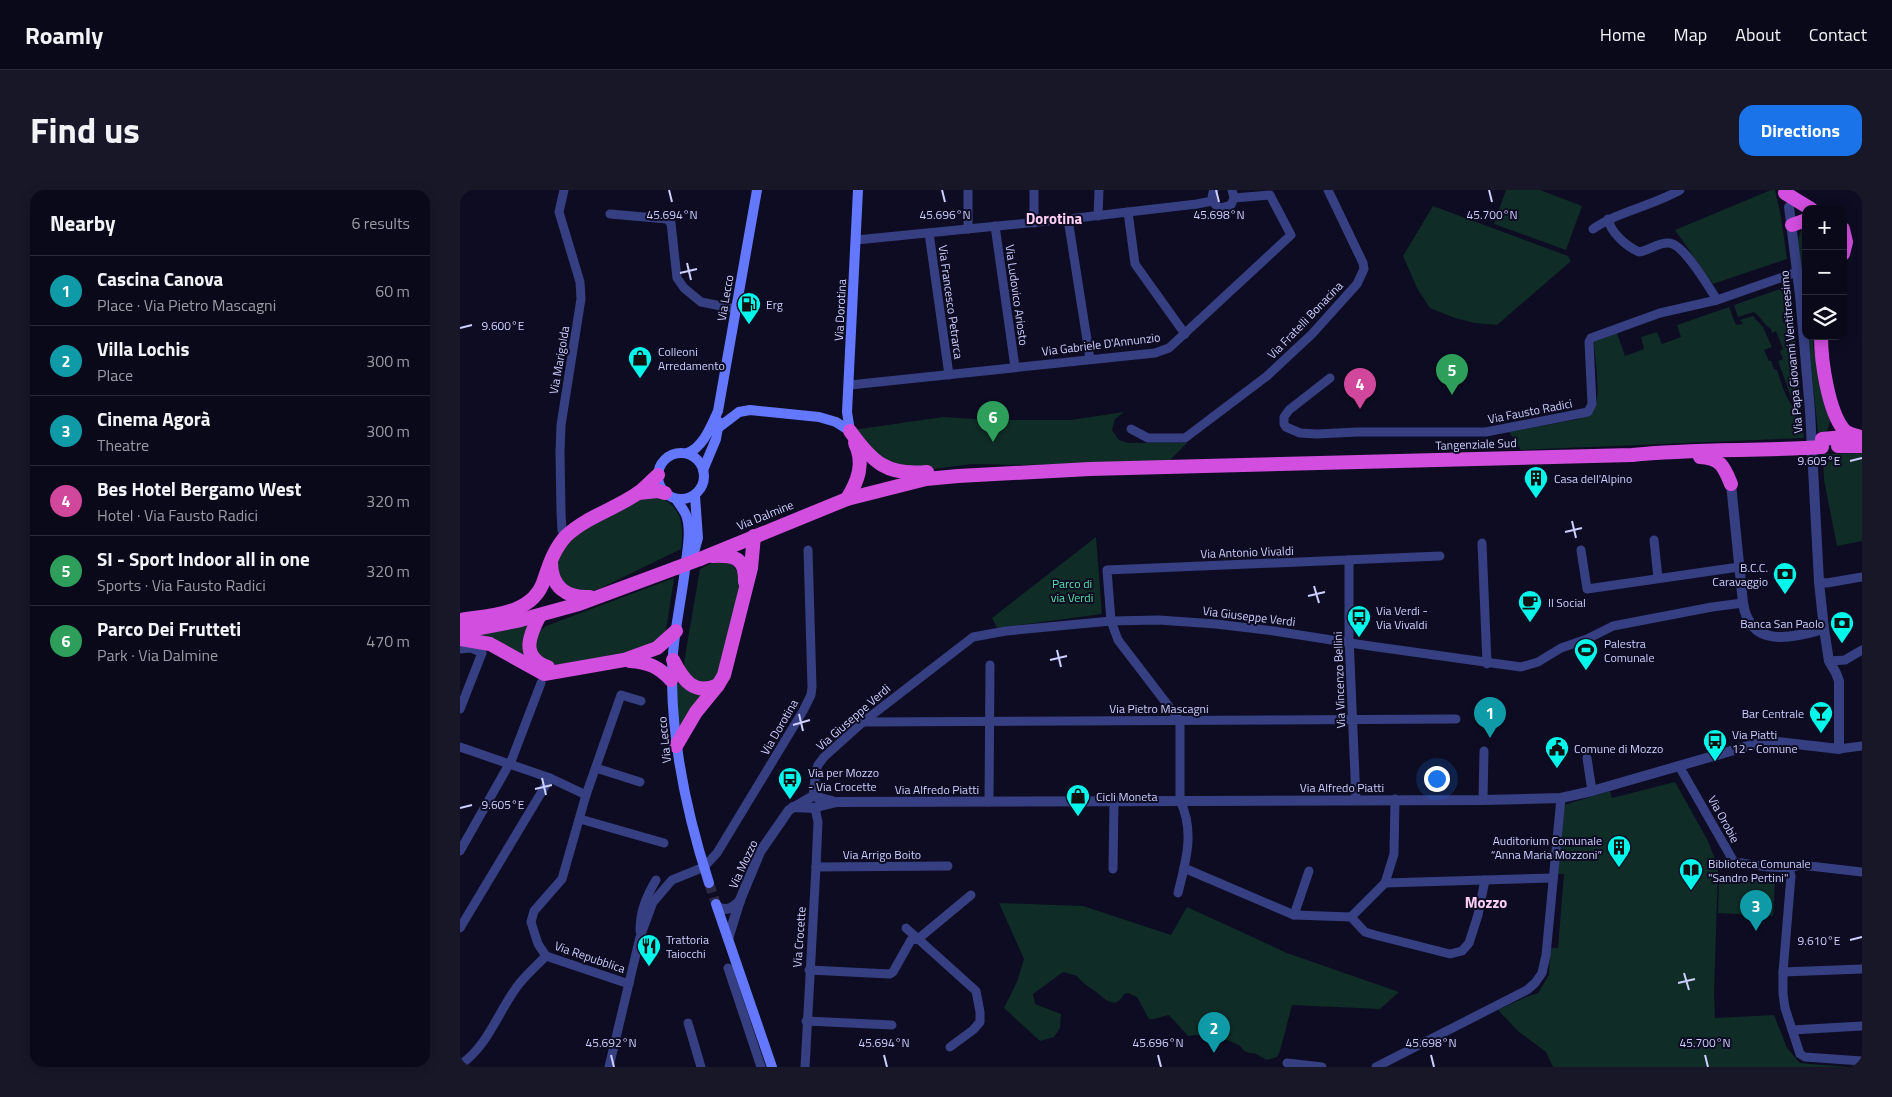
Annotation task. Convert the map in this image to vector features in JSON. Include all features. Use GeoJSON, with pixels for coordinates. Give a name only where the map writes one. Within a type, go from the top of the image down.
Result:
{"type":"FeatureCollection","features":[{"type":"Feature","properties":{"kind":"highway"},"geometry":{"type":"LineString","coordinates":[[1785,191],[1802,207]]}},
{"type":"Feature","properties":{"kind":"highway"},"geometry":{"type":"LineString","coordinates":[[1789,207],[1802,210]]}},
{"type":"Feature","properties":{"kind":"highway"},"geometry":{"type":"LineString","coordinates":[[1792,225],[1802,217]]}},
{"type":"Feature","properties":{"kind":"highway"},"geometry":{"type":"LineString","coordinates":[[1821,340],[1823,370],[1833,407],[1844,430],[1861,439]]}},
{"type":"Feature","properties":{"kind":"highway"},"geometry":{"type":"LineString","coordinates":[[1824,441],[1834,425],[1833,407]]}},
{"type":"Feature","properties":{"kind":"highway"},"geometry":{"type":"LineString","coordinates":[[850,431],[865,452],[880,466],[909,473],[981,467],[1052,467],[1090,470]]}},
{"type":"Feature","properties":{"kind":"highway"},"geometry":{"type":"LineString","coordinates":[[847,499],[861,468],[858,448],[850,431]]}},
{"type":"Feature","properties":{"kind":"highway","name":"Tangenziale Sud"},"geometry":{"type":"LineString","coordinates":[[1090,470],[1632,455],[1697,450],[1744,451],[1824,441],[1861,439]]}},
{"type":"Feature","properties":{"kind":"highway"},"geometry":{"type":"LineString","coordinates":[[1697,450],[1752,444],[1804,445]]}},
{"type":"Feature","properties":{"kind":"highway"},"geometry":{"type":"LineString","coordinates":[[1731,484],[1733,467],[1744,451]]}},
{"type":"Feature","properties":{"kind":"highway"},"geometry":{"type":"LineString","coordinates":[[1632,455],[1713,458],[1722,465],[1731,484]]}},
{"type":"Feature","properties":{"kind":"highway","name":"Via Dalmine"},"geometry":{"type":"LineString","coordinates":[[460,632],[540,615],[601,597],[703,558],[847,499],[894,486],[934,478],[992,473],[1090,470]]}},
{"type":"Feature","properties":{"kind":"highway"},"geometry":{"type":"LineString","coordinates":[[460,620],[496,614],[529,603],[538,594],[551,558],[565,537],[581,525],[638,493],[658,475]]}},
{"type":"Feature","properties":{"kind":"highway"},"geometry":{"type":"LineString","coordinates":[[638,493],[658,491],[671,496]]}},
{"type":"Feature","properties":{"kind":"highway"},"geometry":{"type":"LineString","coordinates":[[676,746],[696,712],[724,675],[751,568],[754,536]]}},
{"type":"Feature","properties":{"kind":"highway"},"geometry":{"type":"LineString","coordinates":[[703,558],[729,556],[738,560],[744,568],[745,574],[744,596]]}},
{"type":"Feature","properties":{"kind":"highway"},"geometry":{"type":"LineString","coordinates":[[551,558],[554,578],[565,592],[576,597],[601,597]]}},
{"type":"Feature","properties":{"kind":"highway"},"geometry":{"type":"LineString","coordinates":[[538,594],[565,592]]}},
{"type":"Feature","properties":{"kind":"highway"},"geometry":{"type":"LineString","coordinates":[[540,615],[530,636],[529,643],[532,655],[541,665],[563,670]]}},
{"type":"Feature","properties":{"kind":"highway"},"geometry":{"type":"LineString","coordinates":[[460,639],[490,644],[544,674],[624,660],[657,648],[676,631]]}},
{"type":"Feature","properties":{"kind":"highway"},"geometry":{"type":"LineString","coordinates":[[624,660],[649,663],[658,667],[672,680]]}},
{"type":"Feature","properties":{"kind":"highway"},"geometry":{"type":"LineString","coordinates":[[673,660],[680,675],[690,685],[705,689],[718,685]]}},
{"type":"Feature","properties":{"kind":"main road","name":"Via Lecco"},"geometry":{"type":"LineString","coordinates":[[687,454],[692,452],[706,436],[718,411],[757,190]]}},
{"type":"Feature","properties":{"kind":"main road","name":"Via Dorotina"},"geometry":{"type":"LineString","coordinates":[[850,431],[848,419],[858,190]]}},
{"type":"Feature","properties":{"kind":"main road"},"geometry":{"type":"LineString","coordinates":[[718,428],[739,412],[750,410],[819,417],[836,422],[850,431]]}},
{"type":"Feature","properties":{"kind":"main road","name":"Via Lecco"},"geometry":{"type":"LineString","coordinates":[[703,470],[716,439],[720,418],[718,411]]}},
{"type":"Feature","properties":{"kind":"main road"},"geometry":{"type":"LineString","coordinates":[[680,453],[695,458],[703,470],[703,484],[695,496],[686,499],[671,496],[660,485],[658,475],[662,462],[680,453]]}},
{"type":"Feature","properties":{"kind":"main road","name":"Via Lecco"},"geometry":{"type":"LineString","coordinates":[[671,496],[686,516],[688,541],[673,660],[672,680],[676,746],[679,769],[709,883]]}},
{"type":"Feature","properties":{"kind":"main road","name":"Via Lecco"},"geometry":{"type":"LineString","coordinates":[[683,591],[698,538],[695,496]]}},
{"type":"Feature","properties":{"kind":"main road"},"geometry":{"type":"LineString","coordinates":[[717,906],[772,1067]]}},
{"type":"Feature","properties":{"kind":"street","name":"Via Marigolda"},"geometry":{"type":"LineString","coordinates":[[564,190],[559,212],[580,282],[581,299],[561,425],[561,512],[562,530],[565,537]]}},
{"type":"Feature","properties":{"kind":"street"},"geometry":{"type":"LineString","coordinates":[[968,190],[968,229]]}},
{"type":"Feature","properties":{"kind":"street"},"geometry":{"type":"LineString","coordinates":[[1034,190],[1034,223]]}},
{"type":"Feature","properties":{"kind":"street"},"geometry":{"type":"LineString","coordinates":[[1098,216],[1099,190]]}},
{"type":"Feature","properties":{"kind":"street"},"geometry":{"type":"LineString","coordinates":[[1214,190],[1211,195],[1212,201],[1216,206],[1226,208],[1230,205],[1234,192]]}},
{"type":"Feature","properties":{"kind":"street","name":"Via Fratelli Bonacina"},"geometry":{"type":"LineString","coordinates":[[1132,429],[1148,438],[1185,438],[1267,376],[1312,334],[1358,284],[1364,269],[1363,263],[1328,190]]}},
{"type":"Feature","properties":{"kind":"street"},"geometry":{"type":"LineString","coordinates":[[1593,229],[1608,219],[1652,204],[1680,190]]}},
{"type":"Feature","properties":{"kind":"street","name":"Via Papa Giovanni Ventitreesimo"},"geometry":{"type":"LineString","coordinates":[[1785,191],[1792,225],[1810,411],[1819,582],[1824,629],[1829,661],[1839,681],[1839,749]]}},
{"type":"Feature","properties":{"kind":"street","name":"Via Gabriele D'Annunzio"},"geometry":{"type":"LineString","coordinates":[[850,385],[1162,352],[1185,334],[1291,235],[1270,195],[1234,192]]}},
{"type":"Feature","properties":{"kind":"street"},"geometry":{"type":"LineString","coordinates":[[856,240],[1098,216],[1212,201]]}},
{"type":"Feature","properties":{"kind":"street"},"geometry":{"type":"LineString","coordinates":[[1128,212],[1135,264],[1185,334]]}},
{"type":"Feature","properties":{"kind":"street"},"geometry":{"type":"LineString","coordinates":[[610,214],[667,219],[671,223],[677,278],[684,288],[701,302],[736,309]]}},
{"type":"Feature","properties":{"kind":"street"},"geometry":{"type":"LineString","coordinates":[[1068,219],[1090,359]]}},
{"type":"Feature","properties":{"kind":"street"},"geometry":{"type":"LineString","coordinates":[[1608,219],[1609,225],[1618,237],[1638,252],[1647,251],[1663,243],[1671,243],[1680,248],[1717,300]]}},
{"type":"Feature","properties":{"kind":"street","name":"Via Ludovico Ariosto"},"geometry":{"type":"LineString","coordinates":[[995,226],[1014,367]]}},
{"type":"Feature","properties":{"kind":"street","name":"Via Francesco Petrarca"},"geometry":{"type":"LineString","coordinates":[[929,233],[949,375]]}},
{"type":"Feature","properties":{"kind":"street","name":"Via Fausto Radici"},"geometry":{"type":"LineString","coordinates":[[1330,378],[1288,410],[1284,417],[1286,427],[1300,433],[1317,434],[1357,432],[1486,432],[1588,412],[1592,404],[1589,342],[1591,338],[1660,314],[1717,300],[1797,272]]}},
{"type":"Feature","properties":{"kind":"street"},"geometry":{"type":"LineString","coordinates":[[1731,484],[1744,612],[1752,627],[1764,636],[1782,636],[1824,629]]}},
{"type":"Feature","properties":{"kind":"street"},"geometry":{"type":"LineString","coordinates":[[1654,540],[1658,578]]}},
{"type":"Feature","properties":{"kind":"street"},"geometry":{"type":"LineString","coordinates":[[1482,543],[1487,664]]}},
{"type":"Feature","properties":{"kind":"street","name":"Via Dorotina"},"geometry":{"type":"LineString","coordinates":[[704,867],[717,853],[811,695],[808,550]]}},
{"type":"Feature","properties":{"kind":"street"},"geometry":{"type":"LineString","coordinates":[[1581,550],[1587,589],[1739,567]]}},
{"type":"Feature","properties":{"kind":"street","name":"Via Antonio Vivaldi"},"geometry":{"type":"LineString","coordinates":[[1111,621],[1107,570],[1440,556]]}},
{"type":"Feature","properties":{"kind":"street","name":"Via Vincenzo Bellini"},"geometry":{"type":"LineString","coordinates":[[1349,560],[1349,643],[1356,800]]}},
{"type":"Feature","properties":{"kind":"street"},"geometry":{"type":"LineString","coordinates":[[1819,582],[1827,583],[1862,577]]}},
{"type":"Feature","properties":{"kind":"street","name":"Via Giuseppe Verdi"},"geometry":{"type":"LineString","coordinates":[[815,802],[816,771],[824,758],[863,722],[973,637],[1006,630],[1111,621],[1159,620],[1274,630],[1487,664],[1527,667],[1561,648],[1587,639],[1613,626],[1682,612],[1743,603]]}},
{"type":"Feature","properties":{"kind":"street"},"geometry":{"type":"LineString","coordinates":[[1111,621],[1118,640],[1180,721],[1180,800],[1184,808],[1190,838],[1178,892]]}},
{"type":"Feature","properties":{"kind":"street"},"geometry":{"type":"LineString","coordinates":[[460,649],[470,648],[482,653],[460,709]]}},
{"type":"Feature","properties":{"kind":"street"},"geometry":{"type":"LineString","coordinates":[[1829,661],[1845,660],[1862,650]]}},
{"type":"Feature","properties":{"kind":"street"},"geometry":{"type":"LineString","coordinates":[[990,665],[990,802]]}},
{"type":"Feature","properties":{"kind":"street"},"geometry":{"type":"LineString","coordinates":[[460,850],[509,765],[541,684]]}},
{"type":"Feature","properties":{"kind":"street","name":"Via Repubblica"},"geometry":{"type":"LineString","coordinates":[[629,984],[546,956],[538,944],[531,922],[534,911],[562,879],[586,795],[621,695],[641,701]]}},
{"type":"Feature","properties":{"kind":"street","name":"Via Pietro Mascagni"},"geometry":{"type":"LineString","coordinates":[[863,722],[1456,719]]}},
{"type":"Feature","properties":{"kind":"street","name":"Via Alfredo Piatti"},"geometry":{"type":"LineString","coordinates":[[815,802],[1483,800],[1560,798],[1592,791],[1762,742],[1770,741],[1839,749]]}},
{"type":"Feature","properties":{"kind":"street"},"geometry":{"type":"LineString","coordinates":[[1839,749],[1862,746]]}},
{"type":"Feature","properties":{"kind":"street"},"geometry":{"type":"LineString","coordinates":[[460,747],[550,778],[586,795]]}},
{"type":"Feature","properties":{"kind":"street"},"geometry":{"type":"LineString","coordinates":[[1483,800],[1484,751]]}},
{"type":"Feature","properties":{"kind":"street"},"geometry":{"type":"LineString","coordinates":[[1586,758],[1592,791]]}},
{"type":"Feature","properties":{"kind":"street","name":"Via Orobie"},"geometry":{"type":"LineString","coordinates":[[1679,766],[1732,860],[1740,864],[1789,868]]}},
{"type":"Feature","properties":{"kind":"street"},"geometry":{"type":"LineString","coordinates":[[596,768],[640,782]]}},
{"type":"Feature","properties":{"kind":"street"},"geometry":{"type":"LineString","coordinates":[[460,928],[550,778]]}},
{"type":"Feature","properties":{"kind":"street"},"geometry":{"type":"LineString","coordinates":[[1376,1067],[1527,990],[1542,974],[1546,955],[1560,798]]}},
{"type":"Feature","properties":{"kind":"street"},"geometry":{"type":"LineString","coordinates":[[1351,917],[1385,883],[1394,854],[1395,799]]}},
{"type":"Feature","properties":{"kind":"street"},"geometry":{"type":"LineString","coordinates":[[1114,801],[1114,869]]}},
{"type":"Feature","properties":{"kind":"street","name":"Via Mozzo"},"geometry":{"type":"LineString","coordinates":[[728,939],[740,900],[760,852],[793,807],[815,802]]}},
{"type":"Feature","properties":{"kind":"street","name":"Via Crocette"},"geometry":{"type":"LineString","coordinates":[[805,1067],[818,822],[815,802]]}},
{"type":"Feature","properties":{"kind":"street"},"geometry":{"type":"LineString","coordinates":[[580,819],[664,843]]}},
{"type":"Feature","properties":{"kind":"street"},"geometry":{"type":"LineString","coordinates":[[1862,872],[1801,865],[1789,868],[1791,876],[1783,972],[1785,1008],[1800,1054],[1805,1057],[1862,1061]]}},
{"type":"Feature","properties":{"kind":"street","name":"Via Arrigo Boito"},"geometry":{"type":"LineString","coordinates":[[816,867],[948,866]]}},
{"type":"Feature","properties":{"kind":"street"},"geometry":{"type":"LineString","coordinates":[[609,1067],[640,937],[653,902],[672,880],[704,867]]}},
{"type":"Feature","properties":{"kind":"street"},"geometry":{"type":"LineString","coordinates":[[1184,868],[1294,915],[1351,917],[1365,932],[1450,954],[1462,951],[1469,942],[1478,915],[1485,880]]}},
{"type":"Feature","properties":{"kind":"street"},"geometry":{"type":"LineString","coordinates":[[1294,915],[1309,871]]}},
{"type":"Feature","properties":{"kind":"street"},"geometry":{"type":"LineString","coordinates":[[1385,883],[1553,878]]}},
{"type":"Feature","properties":{"kind":"street"},"geometry":{"type":"LineString","coordinates":[[640,937],[642,907],[656,880]]}},
{"type":"Feature","properties":{"kind":"street"},"geometry":{"type":"LineString","coordinates":[[809,970],[890,974],[893,972],[911,940],[918,939],[971,895]]}},
{"type":"Feature","properties":{"kind":"street"},"geometry":{"type":"LineString","coordinates":[[717,906],[721,909],[731,908],[740,900]]}},
{"type":"Feature","properties":{"kind":"street"},"geometry":{"type":"LineString","coordinates":[[906,928],[976,991],[980,1022],[950,1047]]}},
{"type":"Feature","properties":{"kind":"street"},"geometry":{"type":"LineString","coordinates":[[460,1065],[480,1047],[519,984],[546,956]]}},
{"type":"Feature","properties":{"kind":"street"},"geometry":{"type":"LineString","coordinates":[[728,968],[761,1067]]}},
{"type":"Feature","properties":{"kind":"street"},"geometry":{"type":"LineString","coordinates":[[1783,972],[1862,969]]}},
{"type":"Feature","properties":{"kind":"street"},"geometry":{"type":"LineString","coordinates":[[806,1021],[892,1025]]}},
{"type":"Feature","properties":{"kind":"street"},"geometry":{"type":"LineString","coordinates":[[688,1023],[701,1067]]}},
{"type":"Feature","properties":{"kind":"street"},"geometry":{"type":"LineString","coordinates":[[1792,1030],[1862,1026]]}},
{"type":"Feature","properties":{"kind":"street"},"geometry":{"type":"LineString","coordinates":[[1287,1063],[1322,1067]]}},
{"type":"Feature","properties":{"kind":"green space"},"geometry":{"type":"Polygon","coordinates":[[[1506,190],[1540,190],[1582,206],[1566,250],[1494,224],[1506,190]]]}},
{"type":"Feature","properties":{"kind":"green space"},"geometry":{"type":"Polygon","coordinates":[[[1775,190],[1787,259],[1713,284],[1675,230],[1775,190]]]}},
{"type":"Feature","properties":{"kind":"green space"},"geometry":{"type":"Polygon","coordinates":[[[1433,206],[1568,256],[1571,261],[1497,325],[1475,323],[1455,318],[1430,308],[1418,290],[1403,256],[1433,206]]]}},
{"type":"Feature","properties":{"kind":"green space"},"geometry":{"type":"Polygon","coordinates":[[[1802,230],[1802,276],[1798,240],[1802,230]]]}},
{"type":"Feature","properties":{"kind":"green space"},"geometry":{"type":"Polygon","coordinates":[[[1786,287],[1790,290],[1802,410],[1793,402],[1778,361],[1783,359],[1780,351],[1783,349],[1776,331],[1772,333],[1771,329],[1754,312],[1738,317],[1734,305],[1786,287]]]}},
{"type":"Feature","properties":{"kind":"green space"},"geometry":{"type":"Polygon","coordinates":[[[1729,307],[1736,325],[1743,324],[1740,320],[1753,316],[1763,327],[1772,347],[1764,350],[1774,369],[1777,370],[1789,401],[1802,415],[1804,438],[1521,450],[1509,432],[1579,419],[1593,411],[1597,398],[1595,341],[1617,333],[1625,356],[1644,349],[1641,337],[1657,332],[1662,344],[1681,337],[1677,325],[1729,307]]]}},
{"type":"Feature","properties":{"kind":"green space"},"geometry":{"type":"Polygon","coordinates":[[[1808,340],[1814,340],[1813,346],[1830,421],[1825,433],[1818,432],[1808,340]]]}},
{"type":"Feature","properties":{"kind":"green space"},"geometry":{"type":"Polygon","coordinates":[[[1124,412],[1115,419],[1112,430],[1119,440],[1128,443],[1187,443],[1169,461],[1023,465],[972,464],[925,470],[911,469],[883,460],[853,430],[943,417],[990,420],[1071,420],[1124,412]]]}},
{"type":"Feature","properties":{"kind":"green space"},"geometry":{"type":"Polygon","coordinates":[[[1862,453],[1862,541],[1837,546],[1824,480],[1823,454],[1862,453]]]}},
{"type":"Feature","properties":{"kind":"green space"},"geometry":{"type":"Polygon","coordinates":[[[647,495],[658,497],[673,506],[682,529],[681,549],[599,589],[586,592],[570,592],[558,576],[558,556],[577,533],[647,495]]]}},
{"type":"Feature","properties":{"kind":"green space","name":"Parco di via Verdi"},"geometry":{"type":"Polygon","coordinates":[[[1096,537],[1102,614],[997,628],[992,618],[1096,537]]]}},
{"type":"Feature","properties":{"kind":"green space"},"geometry":{"type":"Polygon","coordinates":[[[716,561],[730,563],[737,571],[740,586],[720,673],[711,682],[700,682],[689,676],[684,662],[700,569],[716,561]]]}},
{"type":"Feature","properties":{"kind":"green space"},"geometry":{"type":"Polygon","coordinates":[[[674,578],[666,631],[655,644],[632,654],[558,665],[539,659],[536,641],[538,633],[546,626],[674,578]]]}},
{"type":"Feature","properties":{"kind":"green space"},"geometry":{"type":"Polygon","coordinates":[[[534,621],[529,659],[476,636],[534,621]]]}},
{"type":"Feature","properties":{"kind":"green space"},"geometry":{"type":"Polygon","coordinates":[[[673,669],[707,692],[677,739],[673,669]]]}},
{"type":"Feature","properties":{"kind":"green space"},"geometry":{"type":"Polygon","coordinates":[[[1675,782],[1708,841],[1718,867],[1715,1018],[1774,1015],[1787,1048],[1800,1063],[1848,1067],[1554,1067],[1546,1052],[1518,1031],[1498,1010],[1538,993],[1549,975],[1550,948],[1558,948],[1564,874],[1558,874],[1564,805],[1610,791],[1612,798],[1675,782]]]}},
{"type":"Feature","properties":{"kind":"green space"},"geometry":{"type":"Polygon","coordinates":[[[1719,877],[1775,880],[1773,916],[1718,913],[1719,877]]]}},
{"type":"Feature","properties":{"kind":"green space"},"geometry":{"type":"Polygon","coordinates":[[[999,903],[1083,906],[1171,935],[1187,907],[1287,953],[1399,992],[1380,1009],[1292,1005],[1280,1051],[1277,1057],[1267,1060],[1254,1053],[1244,1051],[1235,1043],[1227,1040],[1209,1036],[1188,1036],[1169,1015],[1149,1019],[1137,997],[1128,993],[1124,994],[1117,1002],[1110,1002],[1077,976],[1063,972],[1033,994],[1035,1004],[1061,1014],[1060,1028],[1054,1037],[1040,1041],[1004,1008],[1017,982],[1024,959],[999,903]]]}},
{"type":"Feature","properties":{"kind":"tunnel"},"geometry":{"type":"LineString","coordinates":[[709,883],[716,904]]}},
{"type":"Feature","properties":{"kind":"place","name":"Erg"},"geometry":{"type":"Point","coordinates":[749,325]}},
{"type":"Feature","properties":{"kind":"place","name":"Colleoni Arredamento"},"geometry":{"type":"Point","coordinates":[640,379]}},
{"type":"Feature","properties":{"kind":"place","name":"SI - Sport Indoor all in one"},"geometry":{"type":"Point","coordinates":[1452,395]}},
{"type":"Feature","properties":{"kind":"place","name":"Bes Hotel Bergamo West"},"geometry":{"type":"Point","coordinates":[1360,409]}},
{"type":"Feature","properties":{"kind":"place","name":"Parco Dei Frutteti"},"geometry":{"type":"Point","coordinates":[993,442]}},
{"type":"Feature","properties":{"kind":"place","name":"Casa dell'Alpino"},"geometry":{"type":"Point","coordinates":[1536,499]}},
{"type":"Feature","properties":{"kind":"place","name":"B.C.C. Caravaggio"},"geometry":{"type":"Point","coordinates":[1785,595]}},
{"type":"Feature","properties":{"kind":"place","name":"Il Social"},"geometry":{"type":"Point","coordinates":[1530,623]}},
{"type":"Feature","properties":{"kind":"place","name":"Via Verdi - Via Vivaldi"},"geometry":{"type":"Point","coordinates":[1359,638]}},
{"type":"Feature","properties":{"kind":"place","name":"Banca San Paolo"},"geometry":{"type":"Point","coordinates":[1842,644]}},
{"type":"Feature","properties":{"kind":"place","name":"Palestra Comunale"},"geometry":{"type":"Point","coordinates":[1586,671]}},
{"type":"Feature","properties":{"kind":"place","name":"Bar Centrale"},"geometry":{"type":"Point","coordinates":[1821,734]}},
{"type":"Feature","properties":{"kind":"place","name":"Cascina Canova"},"geometry":{"type":"Point","coordinates":[1490,738]}},
{"type":"Feature","properties":{"kind":"place","name":"Via Piatti 12 - Comune"},"geometry":{"type":"Point","coordinates":[1715,762]}},
{"type":"Feature","properties":{"kind":"place","name":"Comune di Mozzo"},"geometry":{"type":"Point","coordinates":[1557,769]}},
{"type":"Feature","properties":{"kind":"place","name":"Via per Mozzo - Via Crocette"},"geometry":{"type":"Point","coordinates":[790,800]}},
{"type":"Feature","properties":{"kind":"place","name":"Cicli Moneta"},"geometry":{"type":"Point","coordinates":[1078,817]}},
{"type":"Feature","properties":{"kind":"place","name":"Auditorium Comunale “Anna Maria Mozzoni”"},"geometry":{"type":"Point","coordinates":[1619,868]}},
{"type":"Feature","properties":{"kind":"place","name":"Biblioteca Comunale \"Sandro Pertini\""},"geometry":{"type":"Point","coordinates":[1691,891]}},
{"type":"Feature","properties":{"kind":"place","name":"Cinema Agorà"},"geometry":{"type":"Point","coordinates":[1756,931]}},
{"type":"Feature","properties":{"kind":"place","name":"Trattoria Taiocchi"},"geometry":{"type":"Point","coordinates":[649,967]}},
{"type":"Feature","properties":{"kind":"place","name":"Villa Lochis"},"geometry":{"type":"Point","coordinates":[1214,1053]}},
{"type":"Feature","properties":{"kind":"district","name":"Dorotina"},"geometry":{"type":"Point","coordinates":[1054,218]}},
{"type":"Feature","properties":{"kind":"district","name":"Mozzo"},"geometry":{"type":"Point","coordinates":[1486,902]}}]}
